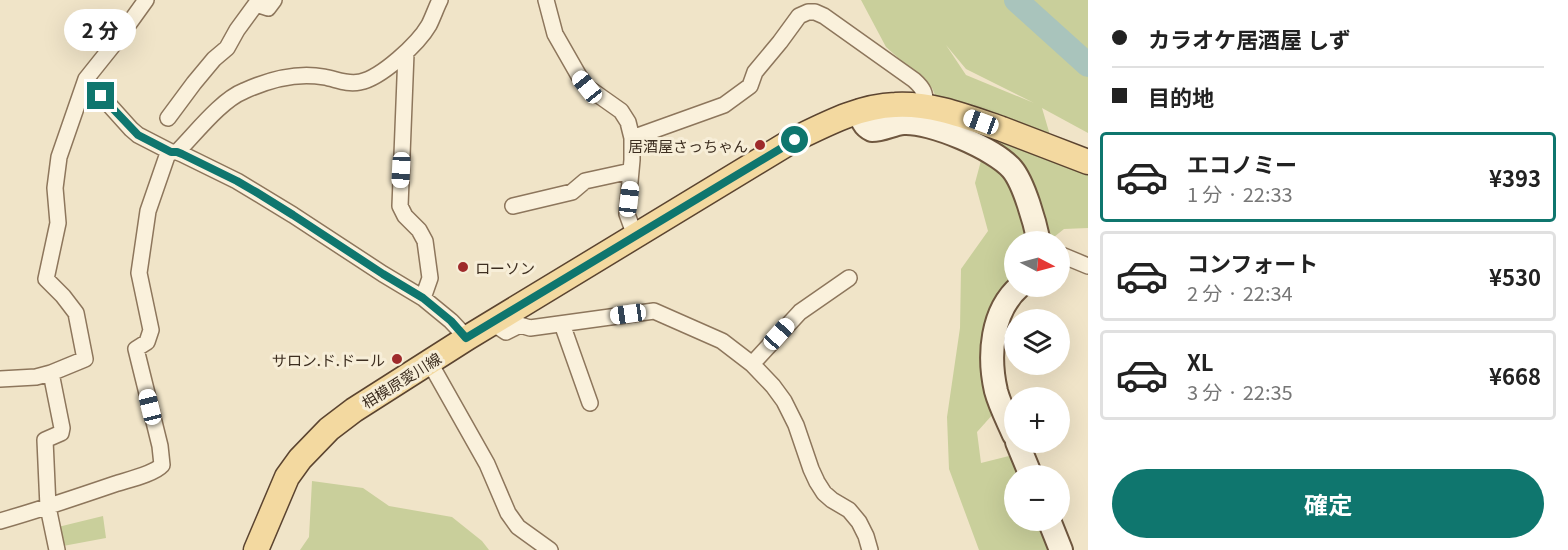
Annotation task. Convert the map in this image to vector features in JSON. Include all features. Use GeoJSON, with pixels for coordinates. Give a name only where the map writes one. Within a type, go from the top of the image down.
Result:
{"type":"FeatureCollection","features":[{"type":"Feature","properties":{"kind":"main road","name":"相模原愛川線"},"geometry":{"type":"LineString","coordinates":[[256,550],[287,477],[300,459],[329,429],[354,410],[466,338],[820,127],[860,111],[893,105],[925,106],[964,116],[1088,162]]}},
{"type":"Feature","properties":{"kind":"street"},"geometry":{"type":"LineString","coordinates":[[168,118],[194,82],[226,48],[256,4],[268,8],[273,0]]}},
{"type":"Feature","properties":{"kind":"street"},"geometry":{"type":"LineString","coordinates":[[0,521],[136,477],[159,469],[162,465],[160,446],[136,349],[147,342],[151,330],[139,273],[148,211],[167,156],[228,100],[242,91],[297,76],[358,82],[382,72],[406,52],[428,27],[440,0]]}},
{"type":"Feature","properties":{"kind":"street"},"geometry":{"type":"LineString","coordinates":[[546,0],[555,34],[579,76],[587,87],[621,111],[628,122],[632,138],[627,214],[635,237]]}},
{"type":"Feature","properties":{"kind":"street"},"geometry":{"type":"LineString","coordinates":[[0,379],[36,377],[85,359],[76,313],[46,279],[58,223],[55,188],[59,157],[87,79],[144,1]]}},
{"type":"Feature","properties":{"kind":"street"},"geometry":{"type":"LineString","coordinates":[[632,138],[724,105],[750,86],[755,72],[797,19],[808,12],[824,16],[914,80],[923,89],[925,106]]}},
{"type":"Feature","properties":{"kind":"street"},"geometry":{"type":"LineString","coordinates":[[406,52],[400,206],[405,216],[419,230],[425,242],[430,278],[423,298]]}},
{"type":"Feature","properties":{"kind":"street"},"geometry":{"type":"LineString","coordinates":[[87,79],[138,135],[237,181],[293,215],[423,298],[451,321],[466,338]]}},
{"type":"Feature","properties":{"kind":"street"},"geometry":{"type":"LineString","coordinates":[[860,111],[862,123],[872,130],[903,123],[919,125],[946,132],[995,154],[1010,167],[1019,181],[1036,231]]}},
{"type":"Feature","properties":{"kind":"street"},"geometry":{"type":"LineString","coordinates":[[513,206],[572,192],[585,181],[631,171]]}},
{"type":"Feature","properties":{"kind":"street"},"geometry":{"type":"LineString","coordinates":[[1070,259],[1088,266]]}},
{"type":"Feature","properties":{"kind":"street"},"geometry":{"type":"LineString","coordinates":[[752,364],[800,312],[849,278]]}},
{"type":"Feature","properties":{"kind":"street"},"geometry":{"type":"LineString","coordinates":[[1004,411],[996,392],[992,361],[1001,309],[1009,297]]}},
{"type":"Feature","properties":{"kind":"street"},"geometry":{"type":"LineString","coordinates":[[495,322],[507,332],[520,326],[530,328],[654,311],[722,341],[752,364],[784,401],[796,425],[817,482],[824,493],[849,510],[859,522],[870,550]]}},
{"type":"Feature","properties":{"kind":"street"},"geometry":{"type":"LineString","coordinates":[[562,324],[578,382],[590,403]]}},
{"type":"Feature","properties":{"kind":"street"},"geometry":{"type":"LineString","coordinates":[[430,363],[487,464],[508,513],[518,527],[550,550]]}},
{"type":"Feature","properties":{"kind":"street"},"geometry":{"type":"LineString","coordinates":[[51,373],[62,428],[61,433],[45,440],[48,507],[57,550]]}},
{"type":"Feature","properties":{"kind":"street"},"geometry":{"type":"LineString","coordinates":[[1053,531],[1061,550]]}},
{"type":"Feature","properties":{"kind":"green space"},"geometry":{"type":"Polygon","coordinates":[[[861,0],[1007,0],[1041,32],[1088,70],[1088,133],[1042,108],[1057,159],[1088,173],[1088,228],[1062,231],[1004,231],[1004,288],[998,295],[994,413],[977,432],[981,463],[1013,455],[1018,465],[1004,465],[1004,531],[1041,531],[1048,550],[979,550],[949,469],[947,417],[960,328],[961,269],[988,231],[975,183],[987,138],[975,110],[936,97],[932,88],[886,47],[861,0]],[[946,45],[966,75],[1034,103],[966,69],[946,45]]]}},
{"type":"Feature","properties":{"kind":"green space"},"geometry":{"type":"Polygon","coordinates":[[[1028,0],[1088,0],[1088,55],[1052,24],[1028,0]]]}},
{"type":"Feature","properties":{"kind":"green space"},"geometry":{"type":"Polygon","coordinates":[[[312,481],[363,488],[389,506],[452,517],[482,541],[489,550],[300,550],[309,537],[312,481]]]}},
{"type":"Feature","properties":{"kind":"green space"},"geometry":{"type":"Polygon","coordinates":[[[103,516],[106,538],[63,546],[58,527],[103,516]]]}},
{"type":"Feature","properties":{"kind":"waterway"},"geometry":{"type":"LineString","coordinates":[[1016,0],[1088,65]]}},
{"type":"Feature","properties":{"kind":"place","name":"居酒屋さっちゃん"},"geometry":{"type":"Point","coordinates":[760,145]}},
{"type":"Feature","properties":{"kind":"place","name":"ローソン"},"geometry":{"type":"Point","coordinates":[463,267]}},
{"type":"Feature","properties":{"kind":"place","name":"サロン.ド.ドール"},"geometry":{"type":"Point","coordinates":[397,359]}},
{"type":"Feature","properties":{"kind":"route"},"geometry":{"type":"LineString","coordinates":[[101,96],[138,135],[237,181],[293,215],[423,298],[451,321],[466,338],[795,140]]}}]}
